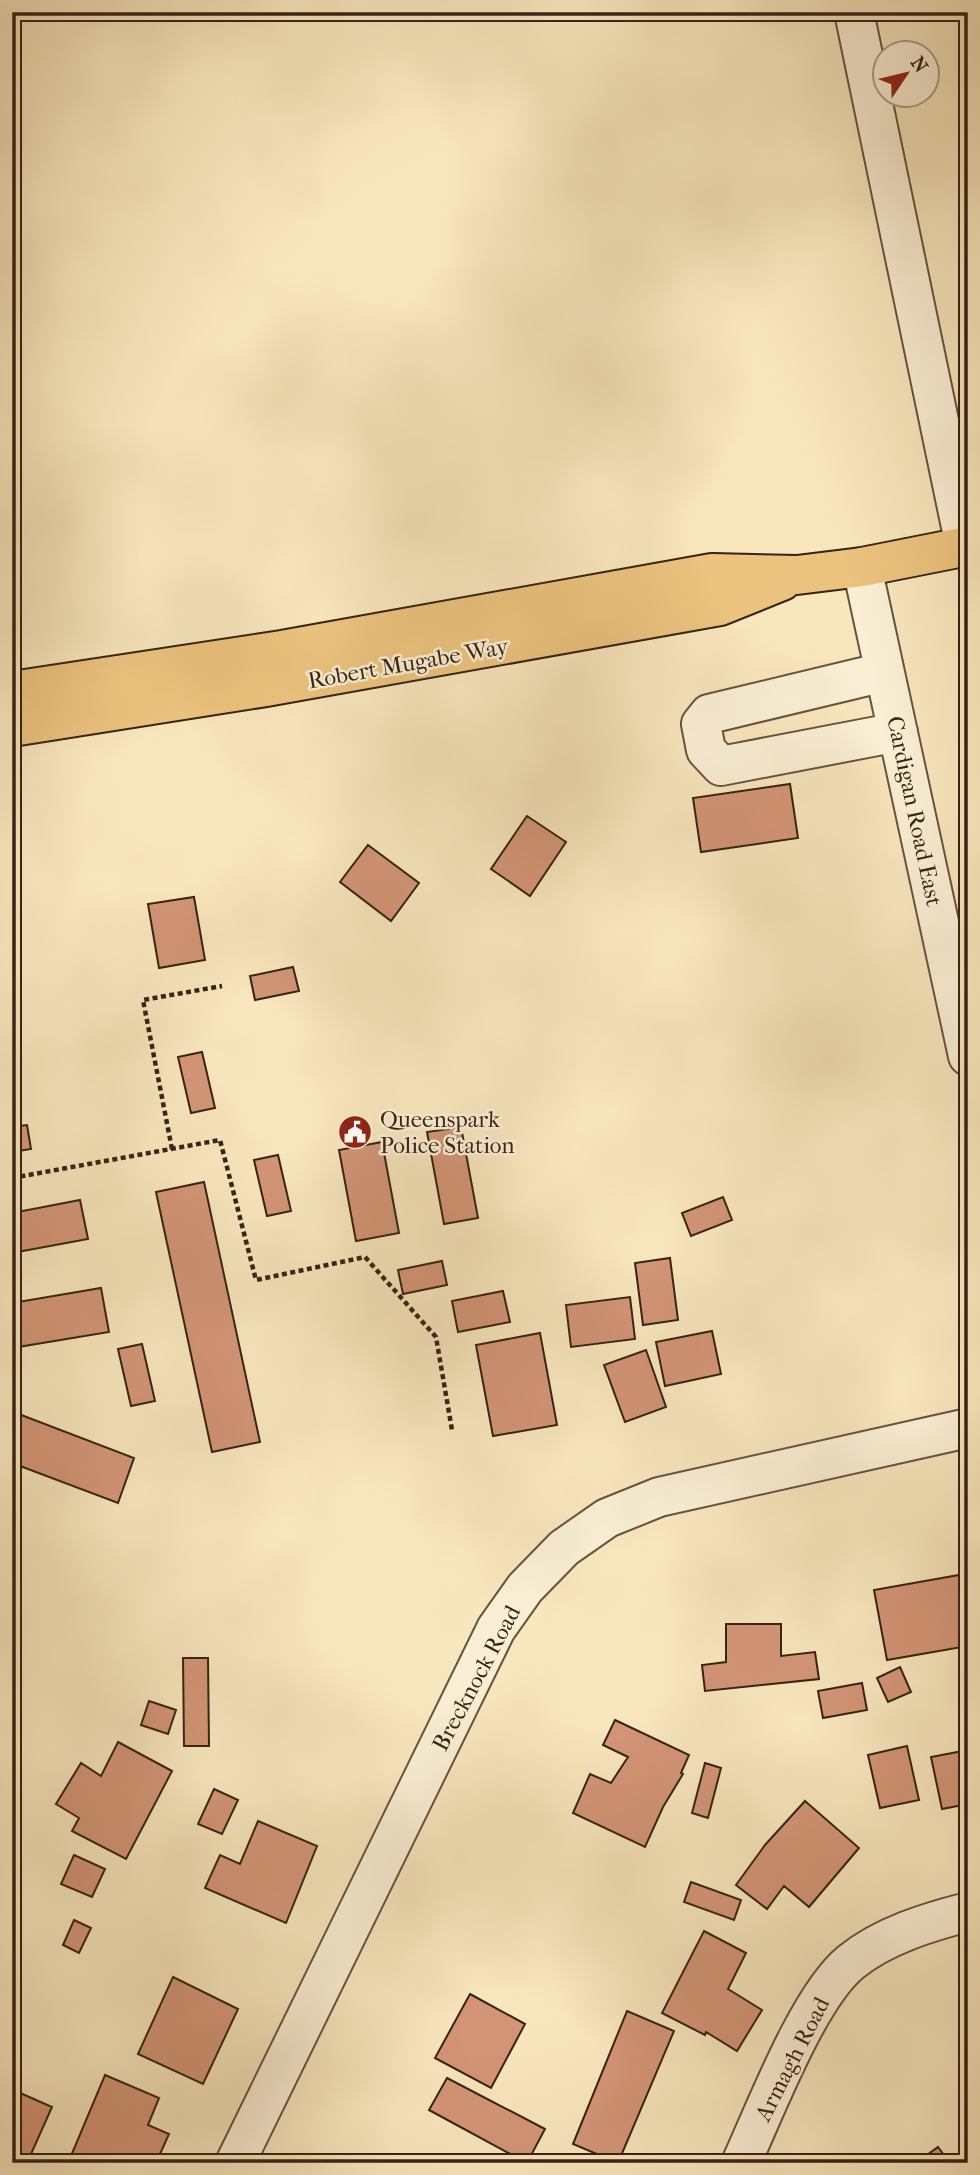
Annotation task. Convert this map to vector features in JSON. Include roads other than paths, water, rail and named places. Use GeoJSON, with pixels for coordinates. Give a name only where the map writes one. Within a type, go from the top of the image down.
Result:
{"type":"FeatureCollection","features":[{"type":"Feature","properties":{"kind":"main road","name":"Robert Mugabe Way"},"geometry":{"type":"LineString","coordinates":[[12,691],[282,650],[712,573],[797,575],[862,567],[966,546]]}},
{"type":"Feature","properties":{"kind":"main road","name":"Robert Mugabe Way"},"geometry":{"type":"LineString","coordinates":[[12,727],[266,687],[720,606],[797,575]]}},
{"type":"Feature","properties":{"kind":"street"},"geometry":{"type":"LineString","coordinates":[[854,12],[966,546]]}},
{"type":"Feature","properties":{"kind":"street","name":"Cardigan Road East"},"geometry":{"type":"LineString","coordinates":[[862,567],[968,1056]]}},
{"type":"Feature","properties":{"kind":"street"},"geometry":{"type":"LineString","coordinates":[[884,673],[709,714],[701,724],[706,750],[721,766],[898,732]]}},
{"type":"Feature","properties":{"kind":"street","name":"Brecknock Road"},"geometry":{"type":"LineString","coordinates":[[235,2163],[496,1629],[540,1572],[564,1548],[607,1518],[659,1496],[968,1428]]}},
{"type":"Feature","properties":{"kind":"street","name":"Armagh Road"},"geometry":{"type":"LineString","coordinates":[[741,2163],[812,2014],[850,1962],[883,1941],[937,1919],[968,1912]]}},
{"type":"Feature","properties":{"kind":"place","name":"Queenspark Police Station"},"geometry":{"type":"Point","coordinates":[355,1132]}}]}
